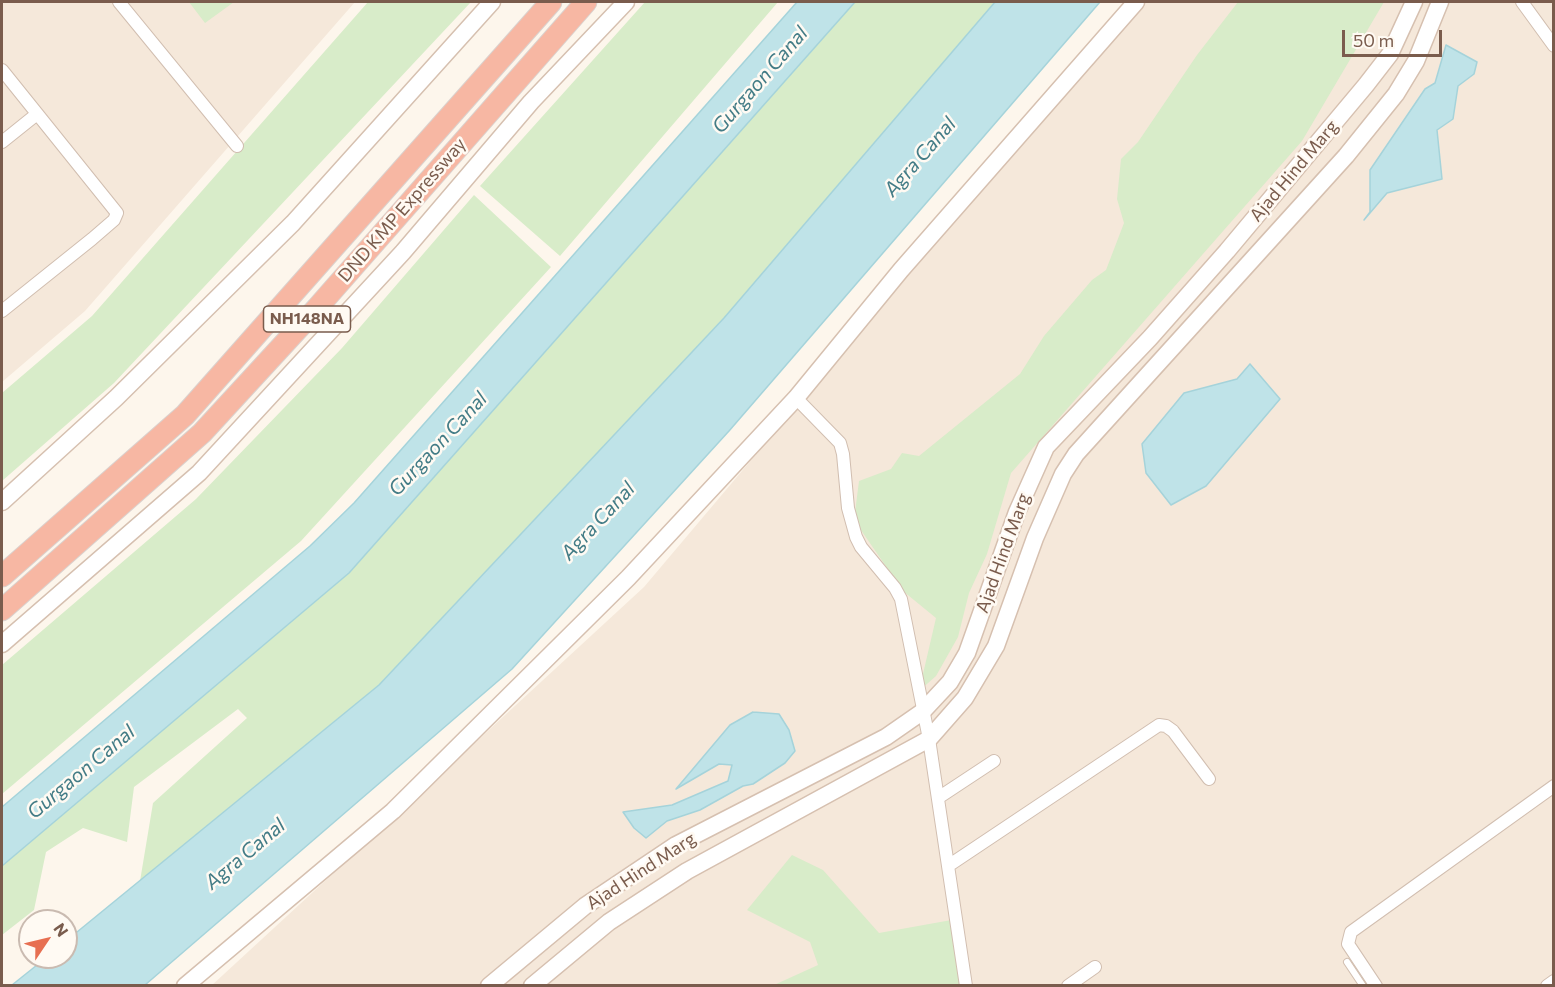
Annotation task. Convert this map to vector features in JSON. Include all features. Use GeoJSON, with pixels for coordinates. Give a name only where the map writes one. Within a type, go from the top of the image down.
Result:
{"type":"FeatureCollection","features":[{"type":"Feature","properties":{"kind":"highway","name":"DND KMP Expressway"},"geometry":{"type":"LineString","coordinates":[[2,576],[185,414],[551,2]]}},
{"type":"Feature","properties":{"kind":"highway","name":"DND KMP Expressway"},"geometry":{"type":"LineString","coordinates":[[2,610],[202,433],[317,308],[586,2]]}},
{"type":"Feature","properties":{"kind":"street"},"geometry":{"type":"LineString","coordinates":[[118,2],[237,146]]}},
{"type":"Feature","properties":{"kind":"street"},"geometry":{"type":"LineString","coordinates":[[2,502],[116,398],[292,223],[492,2]]}},
{"type":"Feature","properties":{"kind":"street"},"geometry":{"type":"LineString","coordinates":[[2,644],[199,473],[403,252],[531,102],[626,2]]}},
{"type":"Feature","properties":{"kind":"street"},"geometry":{"type":"LineString","coordinates":[[185,986],[393,811],[628,578],[796,398],[901,270],[1136,2]]}},
{"type":"Feature","properties":{"kind":"street","name":"Ajad Hind Marg"},"geometry":{"type":"LineString","coordinates":[[489,986],[585,906],[676,845],[886,737],[922,712],[950,682],[967,653],[1017,512],[1046,447],[1150,338],[1219,260],[1366,85],[1390,54],[1414,2]]}},
{"type":"Feature","properties":{"kind":"street"},"geometry":{"type":"LineString","coordinates":[[532,986],[609,922],[687,871],[929,739],[965,698],[996,646],[1035,538],[1063,474],[1076,454],[1346,156],[1396,94],[1416,61],[1440,2]]}},
{"type":"Feature","properties":{"kind":"street"},"geometry":{"type":"LineString","coordinates":[[1522,2],[1554,46]]}},
{"type":"Feature","properties":{"kind":"street"},"geometry":{"type":"LineString","coordinates":[[2,70],[114,209],[116,217],[2,311]]}},
{"type":"Feature","properties":{"kind":"street"},"geometry":{"type":"LineString","coordinates":[[2,142],[37,114]]}},
{"type":"Feature","properties":{"kind":"street"},"geometry":{"type":"LineString","coordinates":[[796,398],[840,443],[848,508],[856,537],[861,547],[901,598],[929,739],[966,986]]}},
{"type":"Feature","properties":{"kind":"street"},"geometry":{"type":"LineString","coordinates":[[948,866],[1159,725],[1166,726],[1173,731],[1209,779]]}},
{"type":"Feature","properties":{"kind":"street"},"geometry":{"type":"LineString","coordinates":[[938,798],[994,761]]}},
{"type":"Feature","properties":{"kind":"street"},"geometry":{"type":"LineString","coordinates":[[1376,986],[1348,944],[1351,932],[1554,786]]}},
{"type":"Feature","properties":{"kind":"street"},"geometry":{"type":"LineString","coordinates":[[1068,986],[1095,967]]}},
{"type":"Feature","properties":{"kind":"street"},"geometry":{"type":"LineString","coordinates":[[1547,986],[1554,981]]}},
{"type":"Feature","properties":{"kind":"lane"},"geometry":{"type":"LineString","coordinates":[[1347,962],[1364,986]]}},
{"type":"Feature","properties":{"kind":"shaded area"},"geometry":{"type":"Polygon","coordinates":[[[2,2],[355,2],[85,311],[2,382],[2,2]]]}},
{"type":"Feature","properties":{"kind":"shaded area"},"geometry":{"type":"Polygon","coordinates":[[[1138,2],[1553,2],[1553,985],[211,986],[644,587],[1138,2]]]}},
{"type":"Feature","properties":{"kind":"green space"},"geometry":{"type":"Polygon","coordinates":[[[189,2],[234,2],[205,23],[189,2]]]}},
{"type":"Feature","properties":{"kind":"green space"},"geometry":{"type":"Polygon","coordinates":[[[368,2],[471,2],[114,383],[2,481],[2,393],[92,316],[368,2]]]}},
{"type":"Feature","properties":{"kind":"green space"},"geometry":{"type":"Polygon","coordinates":[[[645,2],[778,2],[560,256],[480,186],[645,2]]]}},
{"type":"Feature","properties":{"kind":"green space"},"geometry":{"type":"Polygon","coordinates":[[[855,2],[995,2],[724,318],[379,685],[140,881],[153,803],[247,718],[238,709],[134,787],[127,842],[83,828],[46,852],[34,909],[18,909],[18,922],[2,935],[2,866],[349,573],[855,2]]]}},
{"type":"Feature","properties":{"kind":"green space"},"geometry":{"type":"Polygon","coordinates":[[[1238,2],[1384,2],[1302,141],[1011,473],[987,554],[969,593],[958,637],[936,676],[919,691],[936,618],[903,591],[854,520],[859,481],[891,469],[902,453],[919,456],[1020,374],[1044,336],[1092,280],[1106,270],[1124,223],[1117,199],[1121,159],[1138,142],[1197,55],[1238,2]]]}},
{"type":"Feature","properties":{"kind":"green space"},"geometry":{"type":"Polygon","coordinates":[[[474,195],[551,267],[301,541],[2,794],[2,665],[196,499],[342,348],[474,195]]]}},
{"type":"Feature","properties":{"kind":"green space"},"geometry":{"type":"Polygon","coordinates":[[[792,855],[823,870],[879,933],[957,919],[967,985],[774,985],[818,965],[810,942],[747,910],[792,855]]]}},
{"type":"Feature","properties":{"kind":"water","name":"Gurgaon Canal"},"geometry":{"type":"Polygon","coordinates":[[[797,2],[855,2],[349,573],[2,866],[2,807],[310,546],[354,503],[797,2]]]}},
{"type":"Feature","properties":{"kind":"water","name":"Agra Canal"},"geometry":{"type":"Polygon","coordinates":[[[995,2],[1100,2],[729,431],[512,669],[145,985],[12,985],[32,969],[78,969],[78,931],[379,685],[724,318],[995,2]]]}},
{"type":"Feature","properties":{"kind":"water"},"geometry":{"type":"Polygon","coordinates":[[[1446,45],[1477,62],[1474,74],[1458,86],[1453,119],[1437,130],[1442,179],[1387,193],[1364,220],[1370,212],[1370,170],[1425,89],[1435,83],[1446,45]]]}},
{"type":"Feature","properties":{"kind":"water"},"geometry":{"type":"Polygon","coordinates":[[[1250,364],[1280,399],[1206,486],[1171,505],[1146,473],[1142,444],[1184,393],[1237,379],[1250,364]]]}},
{"type":"Feature","properties":{"kind":"water"},"geometry":{"type":"Polygon","coordinates":[[[753,712],[779,714],[789,730],[795,751],[785,763],[753,784],[743,786],[700,810],[667,821],[646,838],[634,828],[623,812],[672,805],[728,781],[732,765],[719,764],[676,789],[730,725],[753,712]]]}}]}
